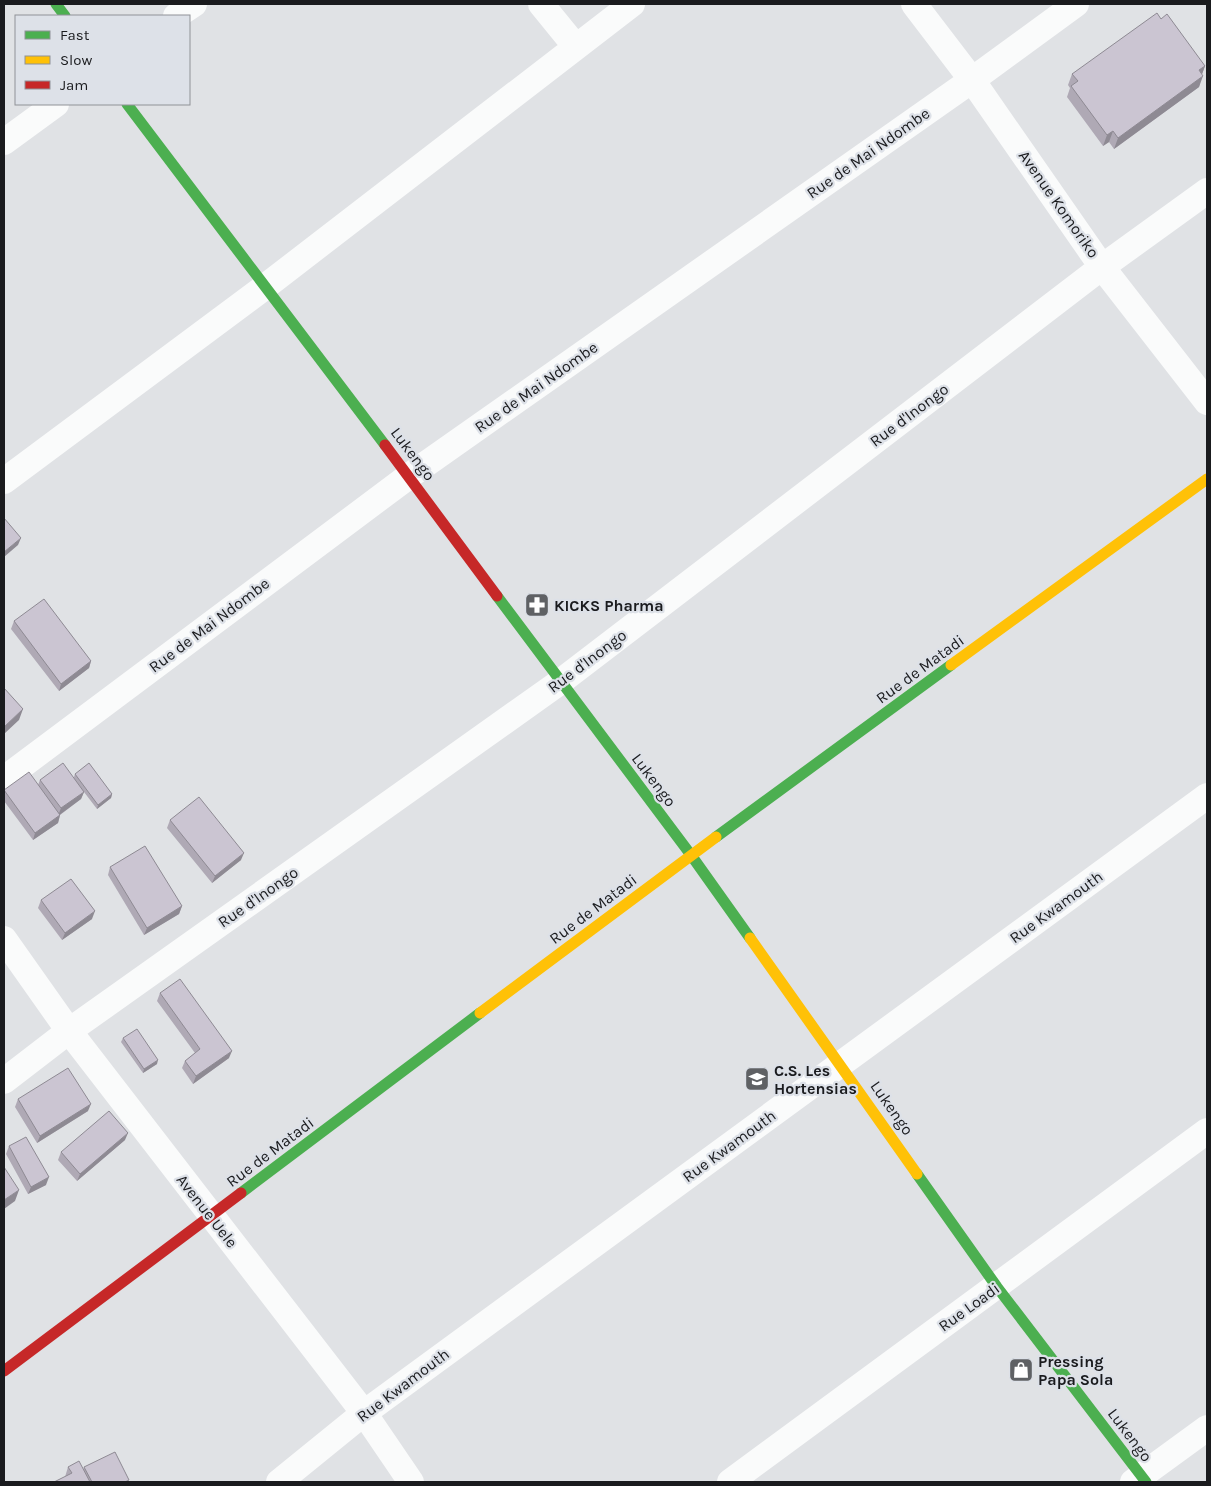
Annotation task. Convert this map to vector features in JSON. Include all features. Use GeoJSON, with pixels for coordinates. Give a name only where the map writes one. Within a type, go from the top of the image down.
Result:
{"type":"FeatureCollection","features":[{"type":"Feature","properties":{"kind":"street"},"geometry":{"type":"LineString","coordinates":[[56,4],[64,15]]}},
{"type":"Feature","properties":{"kind":"street"},"geometry":{"type":"LineString","coordinates":[[178,15],[194,4]]}},
{"type":"Feature","properties":{"kind":"street"},"geometry":{"type":"LineString","coordinates":[[541,4],[576,47]]}},
{"type":"Feature","properties":{"kind":"street"},"geometry":{"type":"LineString","coordinates":[[4,481],[266,286],[632,4]]}},
{"type":"Feature","properties":{"kind":"street","name":"Avenue Komoriko"},"geometry":{"type":"LineString","coordinates":[[914,4],[972,80],[1102,267],[1207,402]]}},
{"type":"Feature","properties":{"kind":"street","name":"Rue de Mai Ndombe"},"geometry":{"type":"LineString","coordinates":[[4,779],[410,476],[972,80],[1076,4]]}},
{"type":"Feature","properties":{"kind":"street"},"geometry":{"type":"LineString","coordinates":[[4,142],[55,105]]}},
{"type":"Feature","properties":{"kind":"street","name":"Lukengo"},"geometry":{"type":"LineString","coordinates":[[128,105],[410,476],[560,682],[691,856],[841,1064],[997,1287],[1140,1480]]}},
{"type":"Feature","properties":{"kind":"street","name":"Rue d'Inongo"},"geometry":{"type":"LineString","coordinates":[[4,1080],[69,1031],[560,682],[1102,267],[1207,191]]}},
{"type":"Feature","properties":{"kind":"street","name":"Rue de Matadi"},"geometry":{"type":"LineString","coordinates":[[4,1371],[691,856],[1207,479]]}},
{"type":"Feature","properties":{"kind":"street","name":"Rue Kwamouth"},"geometry":{"type":"LineString","coordinates":[[279,1482],[364,1413],[1207,796]]}},
{"type":"Feature","properties":{"kind":"street","name":"Avenue Uele"},"geometry":{"type":"LineString","coordinates":[[4,939],[69,1031],[364,1413],[411,1482]]}},
{"type":"Feature","properties":{"kind":"street","name":"Rue Loadi"},"geometry":{"type":"LineString","coordinates":[[730,1482],[1207,1131]]}},
{"type":"Feature","properties":{"kind":"street"},"geometry":{"type":"LineString","coordinates":[[1140,1480],[1207,1428]]}},
{"type":"Feature","properties":{"kind":"building"},"geometry":{"type":"Polygon","coordinates":[[[1157,13],[1161,19],[1167,14],[1205,66],[1199,70],[1203,76],[1118,138],[1113,131],[1107,135],[1071,86],[1078,81],[1072,74],[1157,13]]]}},
{"type":"Feature","properties":{"kind":"building"},"geometry":{"type":"Polygon","coordinates":[[[4,518],[21,538],[4,552],[4,518]]]}},
{"type":"Feature","properties":{"kind":"building"},"geometry":{"type":"Polygon","coordinates":[[[44,599],[91,661],[61,684],[14,621],[44,599]]]}},
{"type":"Feature","properties":{"kind":"building"},"geometry":{"type":"Polygon","coordinates":[[[4,688],[23,709],[4,727],[4,688]]]}},
{"type":"Feature","properties":{"kind":"building"},"geometry":{"type":"Polygon","coordinates":[[[63,763],[84,792],[61,808],[40,780],[63,763]]]}},
{"type":"Feature","properties":{"kind":"building"},"geometry":{"type":"Polygon","coordinates":[[[89,763],[112,794],[98,805],[75,774],[89,763]]]}},
{"type":"Feature","properties":{"kind":"building"},"geometry":{"type":"Polygon","coordinates":[[[29,772],[60,815],[35,833],[4,790],[29,772]]]}},
{"type":"Feature","properties":{"kind":"building"},"geometry":{"type":"Polygon","coordinates":[[[199,797],[244,853],[215,876],[170,820],[199,797]]]}},
{"type":"Feature","properties":{"kind":"building"},"geometry":{"type":"Polygon","coordinates":[[[145,846],[182,906],[147,928],[110,867],[145,846]]]}},
{"type":"Feature","properties":{"kind":"building"},"geometry":{"type":"Polygon","coordinates":[[[71,879],[95,911],[65,933],[41,900],[71,879]]]}},
{"type":"Feature","properties":{"kind":"building"},"geometry":{"type":"Polygon","coordinates":[[[180,979],[232,1051],[196,1076],[185,1061],[200,1049],[160,993],[180,979]]]}},
{"type":"Feature","properties":{"kind":"building"},"geometry":{"type":"Polygon","coordinates":[[[137,1029],[158,1060],[144,1069],[123,1038],[137,1029]]]}},
{"type":"Feature","properties":{"kind":"building"},"geometry":{"type":"Polygon","coordinates":[[[68,1068],[91,1104],[40,1136],[18,1099],[68,1068]]]}},
{"type":"Feature","properties":{"kind":"building"},"geometry":{"type":"Polygon","coordinates":[[[109,1111],[128,1133],[80,1174],[61,1152],[109,1111]]]}},
{"type":"Feature","properties":{"kind":"building"},"geometry":{"type":"Polygon","coordinates":[[[26,1137],[49,1177],[31,1187],[9,1146],[26,1137]]]}},
{"type":"Feature","properties":{"kind":"building"},"geometry":{"type":"Polygon","coordinates":[[[4,1167],[19,1190],[4,1200],[4,1167]]]}},
{"type":"Feature","properties":{"kind":"building"},"geometry":{"type":"Polygon","coordinates":[[[115,1452],[129,1480],[125,1482],[92,1482],[84,1467],[115,1452]]]}},
{"type":"Feature","properties":{"kind":"building"},"geometry":{"type":"Polygon","coordinates":[[[79,1461],[90,1482],[54,1482],[72,1473],[68,1467],[79,1461]]]}},
{"type":"Feature","properties":{"kind":"traffic: fast"},"geometry":{"type":"LineString","coordinates":[[56,4],[64,15]]}},
{"type":"Feature","properties":{"kind":"traffic: fast"},"geometry":{"type":"LineString","coordinates":[[128,105],[385,445]]}},
{"type":"Feature","properties":{"kind":"traffic: fast"},"geometry":{"type":"LineString","coordinates":[[497,596],[691,855],[750,938]]}},
{"type":"Feature","properties":{"kind":"traffic: fast"},"geometry":{"type":"LineString","coordinates":[[716,837],[951,665]]}},
{"type":"Feature","properties":{"kind":"traffic: fast"},"geometry":{"type":"LineString","coordinates":[[241,1193],[480,1013]]}},
{"type":"Feature","properties":{"kind":"traffic: fast"},"geometry":{"type":"LineString","coordinates":[[917,1174],[997,1287],[1146,1482]]}},
{"type":"Feature","properties":{"kind":"traffic: slow"},"geometry":{"type":"LineString","coordinates":[[951,665],[1207,479]]}},
{"type":"Feature","properties":{"kind":"traffic: slow"},"geometry":{"type":"LineString","coordinates":[[480,1013],[716,837]]}},
{"type":"Feature","properties":{"kind":"traffic: slow"},"geometry":{"type":"LineString","coordinates":[[750,938],[917,1174]]}},
{"type":"Feature","properties":{"kind":"traffic: jam"},"geometry":{"type":"LineString","coordinates":[[385,445],[497,596]]}},
{"type":"Feature","properties":{"kind":"traffic: jam"},"geometry":{"type":"LineString","coordinates":[[4,1371],[241,1193]]}},
{"type":"Feature","properties":{"kind":"place","name":"KICKS Pharma"},"geometry":{"type":"Point","coordinates":[537,605]}},
{"type":"Feature","properties":{"kind":"place","name":"C.S. Les Hortensias"},"geometry":{"type":"Point","coordinates":[757,1079]}},
{"type":"Feature","properties":{"kind":"place","name":"Pressing Papa Sola"},"geometry":{"type":"Point","coordinates":[1021,1370]}}]}
